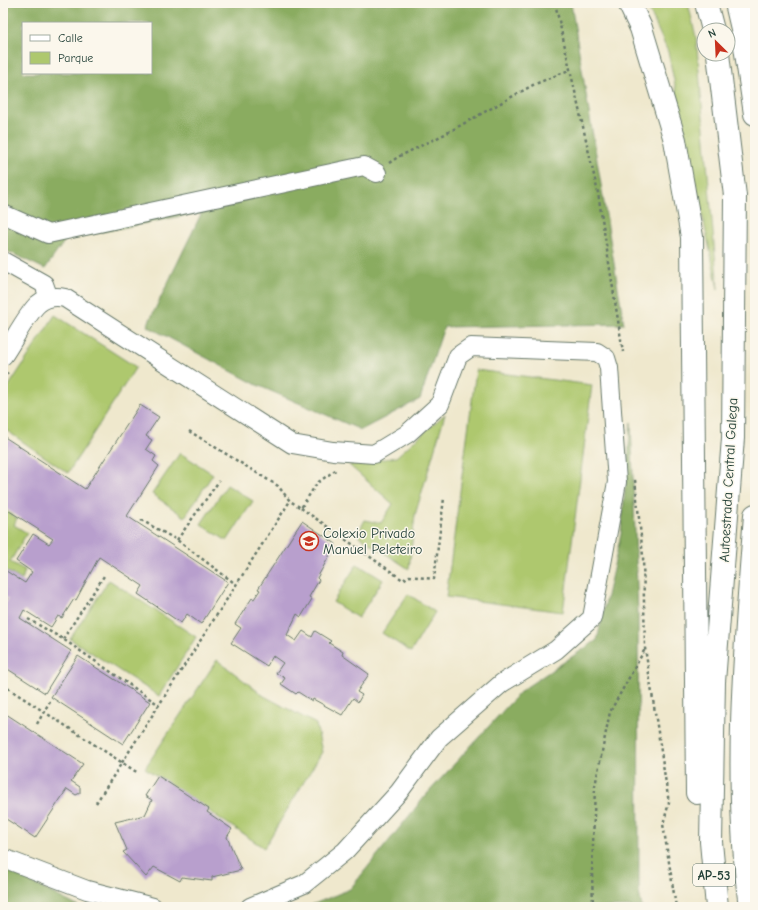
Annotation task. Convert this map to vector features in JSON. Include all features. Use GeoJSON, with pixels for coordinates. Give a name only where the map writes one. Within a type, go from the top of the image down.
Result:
{"type":"FeatureCollection","features":[{"type":"Feature","properties":{"kind":"highway"},"geometry":{"type":"LineString","coordinates":[[628,3],[641,28],[675,140],[692,237],[697,800],[711,842]]}},
{"type":"Feature","properties":{"kind":"highway"},"geometry":{"type":"LineString","coordinates":[[706,3],[711,22]]}},
{"type":"Feature","properties":{"kind":"highway"},"geometry":{"type":"LineString","coordinates":[[736,3],[743,33],[755,114]]}},
{"type":"Feature","properties":{"kind":"highway"},"geometry":{"type":"LineString","coordinates":[[754,3],[755,10]]}},
{"type":"Feature","properties":{"kind":"highway","name":"Autoestrada Central Galega"},"geometry":{"type":"LineString","coordinates":[[717,907],[711,842],[714,682],[733,430],[735,196],[719,62]]}},
{"type":"Feature","properties":{"kind":"highway","name":"Autoestrada Central Galega"},"geometry":{"type":"LineString","coordinates":[[750,907],[745,866],[740,749],[755,515]]}},
{"type":"Feature","properties":{"kind":"lane"},"geometry":{"type":"LineString","coordinates":[[3,214],[48,234],[364,166],[377,173]]}},
{"type":"Feature","properties":{"kind":"lane"},"geometry":{"type":"LineString","coordinates":[[3,261],[44,284],[49,298]]}},
{"type":"Feature","properties":{"kind":"lane"},"geometry":{"type":"LineString","coordinates":[[7,362],[35,308],[42,301],[60,296],[292,444],[332,451],[374,454],[407,434],[440,404],[458,356],[470,347],[597,352],[606,358],[609,368],[617,482],[592,618],[556,650],[502,683],[439,738],[399,792],[345,851],[304,884],[250,907]]}},
{"type":"Feature","properties":{"kind":"lane"},"geometry":{"type":"LineString","coordinates":[[3,858],[87,890],[153,907]]}},
{"type":"Feature","properties":{"kind":"path"},"geometry":{"type":"LineString","coordinates":[[555,3],[598,193],[620,328],[623,359]]}},
{"type":"Feature","properties":{"kind":"path"},"geometry":{"type":"LineString","coordinates":[[377,173],[398,156],[445,134],[533,85],[569,70]]}},
{"type":"Feature","properties":{"kind":"path"},"geometry":{"type":"LineString","coordinates":[[3,380],[7,362]]}},
{"type":"Feature","properties":{"kind":"path"},"geometry":{"type":"LineString","coordinates":[[190,431],[278,486],[290,501],[403,580],[409,576],[434,579],[444,498]]}},
{"type":"Feature","properties":{"kind":"path"},"geometry":{"type":"LineString","coordinates":[[301,508],[317,483],[337,469]]}},
{"type":"Feature","properties":{"kind":"path"},"geometry":{"type":"LineString","coordinates":[[635,477],[643,556],[645,648],[669,803],[663,824],[676,907]]}},
{"type":"Feature","properties":{"kind":"path"},"geometry":{"type":"LineString","coordinates":[[177,540],[219,480]]}},
{"type":"Feature","properties":{"kind":"path"},"geometry":{"type":"LineString","coordinates":[[96,803],[120,762],[237,585],[290,501]]}},
{"type":"Feature","properties":{"kind":"path"},"geometry":{"type":"LineString","coordinates":[[141,520],[177,540],[237,585]]}},
{"type":"Feature","properties":{"kind":"path"},"geometry":{"type":"LineString","coordinates":[[63,639],[104,576]]}},
{"type":"Feature","properties":{"kind":"path"},"geometry":{"type":"LineString","coordinates":[[28,619],[63,639],[158,705]]}},
{"type":"Feature","properties":{"kind":"path"},"geometry":{"type":"LineString","coordinates":[[593,907],[592,873],[596,786],[610,712],[625,682],[645,648]]}},
{"type":"Feature","properties":{"kind":"path"},"geometry":{"type":"LineString","coordinates":[[3,685],[138,773]]}},
{"type":"Feature","properties":{"kind":"path"},"geometry":{"type":"LineString","coordinates":[[37,724],[50,702]]}},
{"type":"Feature","properties":{"kind":"green space"},"geometry":{"type":"Polygon","coordinates":[[[3,3],[571,3],[624,324],[444,327],[420,399],[361,430],[257,385],[147,326],[202,212],[66,239],[45,269],[3,249],[3,3]]]}},
{"type":"Feature","properties":{"kind":"green space"},"geometry":{"type":"Polygon","coordinates":[[[646,3],[688,3],[696,37],[696,62],[698,62],[718,289],[668,52],[646,3]]]}},
{"type":"Feature","properties":{"kind":"green space"},"geometry":{"type":"Polygon","coordinates":[[[55,315],[136,367],[68,473],[3,428],[3,395],[55,315]]]}},
{"type":"Feature","properties":{"kind":"green space"},"geometry":{"type":"Polygon","coordinates":[[[476,370],[592,385],[563,612],[446,597],[476,370]]]}},
{"type":"Feature","properties":{"kind":"green space"},"geometry":{"type":"Polygon","coordinates":[[[445,414],[415,515],[409,569],[357,535],[365,520],[381,523],[393,504],[349,465],[396,457],[445,414]]]}},
{"type":"Feature","properties":{"kind":"green space"},"geometry":{"type":"Polygon","coordinates":[[[631,422],[638,615],[639,893],[642,907],[307,907],[350,889],[426,795],[522,690],[597,640],[621,534],[631,422]]]}},
{"type":"Feature","properties":{"kind":"green space"},"geometry":{"type":"Polygon","coordinates":[[[180,453],[213,474],[185,517],[152,494],[180,453]]]}},
{"type":"Feature","properties":{"kind":"green space"},"geometry":{"type":"Polygon","coordinates":[[[227,485],[253,501],[227,541],[201,524],[227,485]]]}},
{"type":"Feature","properties":{"kind":"green space"},"geometry":{"type":"Polygon","coordinates":[[[3,509],[17,518],[14,525],[27,533],[10,562],[25,570],[22,580],[3,569],[3,509]]]}},
{"type":"Feature","properties":{"kind":"green space"},"geometry":{"type":"Polygon","coordinates":[[[357,564],[383,580],[358,618],[333,602],[357,564]]]}},
{"type":"Feature","properties":{"kind":"green space"},"geometry":{"type":"Polygon","coordinates":[[[109,580],[196,637],[159,696],[70,639],[109,580]]]}},
{"type":"Feature","properties":{"kind":"green space"},"geometry":{"type":"Polygon","coordinates":[[[408,594],[435,612],[411,652],[382,633],[408,594]]]}},
{"type":"Feature","properties":{"kind":"green space"},"geometry":{"type":"Polygon","coordinates":[[[217,660],[264,696],[316,724],[322,752],[264,848],[145,768],[217,660]]]}},
{"type":"Feature","properties":{"kind":"green space"},"geometry":{"type":"Polygon","coordinates":[[[3,868],[79,907],[3,907],[3,868]]]}},
{"type":"Feature","properties":{"kind":"building"},"geometry":{"type":"Polygon","coordinates":[[[140,405],[159,417],[146,436],[152,440],[146,449],[156,456],[153,461],[159,466],[127,516],[228,582],[201,624],[187,614],[181,623],[138,594],[143,586],[99,557],[76,600],[74,599],[62,618],[58,616],[51,627],[24,610],[20,618],[71,651],[45,693],[3,666],[3,607],[8,599],[3,596],[3,569],[25,583],[32,572],[16,561],[33,534],[49,544],[53,539],[3,507],[3,436],[85,489],[140,405]]]}},
{"type":"Feature","properties":{"kind":"building"},"geometry":{"type":"Polygon","coordinates":[[[302,521],[336,544],[317,578],[319,580],[309,597],[312,599],[301,617],[297,614],[287,635],[296,641],[303,631],[312,637],[315,631],[331,641],[329,643],[343,652],[342,655],[369,674],[357,692],[362,695],[358,702],[353,698],[342,715],[313,699],[312,701],[298,692],[296,694],[281,684],[285,678],[276,673],[283,663],[273,656],[267,666],[231,643],[241,628],[235,624],[252,598],[254,599],[260,590],[258,589],[302,521]]]}},
{"type":"Feature","properties":{"kind":"building"},"geometry":{"type":"Polygon","coordinates":[[[78,656],[150,702],[123,744],[51,697],[78,656]]]}},
{"type":"Feature","properties":{"kind":"building"},"geometry":{"type":"Polygon","coordinates":[[[3,712],[83,764],[71,781],[80,787],[80,793],[76,795],[67,789],[35,838],[3,817],[3,712]]]}},
{"type":"Feature","properties":{"kind":"building"},"geometry":{"type":"Polygon","coordinates":[[[158,776],[209,809],[207,812],[232,829],[227,837],[241,870],[212,877],[212,881],[182,877],[180,881],[154,867],[146,877],[123,852],[127,850],[115,822],[145,815],[152,800],[145,796],[158,776]]]}},
{"type":"Feature","properties":{"kind":"place","name":"Colexio Privado Manuel Peleteiro"},"geometry":{"type":"Point","coordinates":[309,541]}}]}
